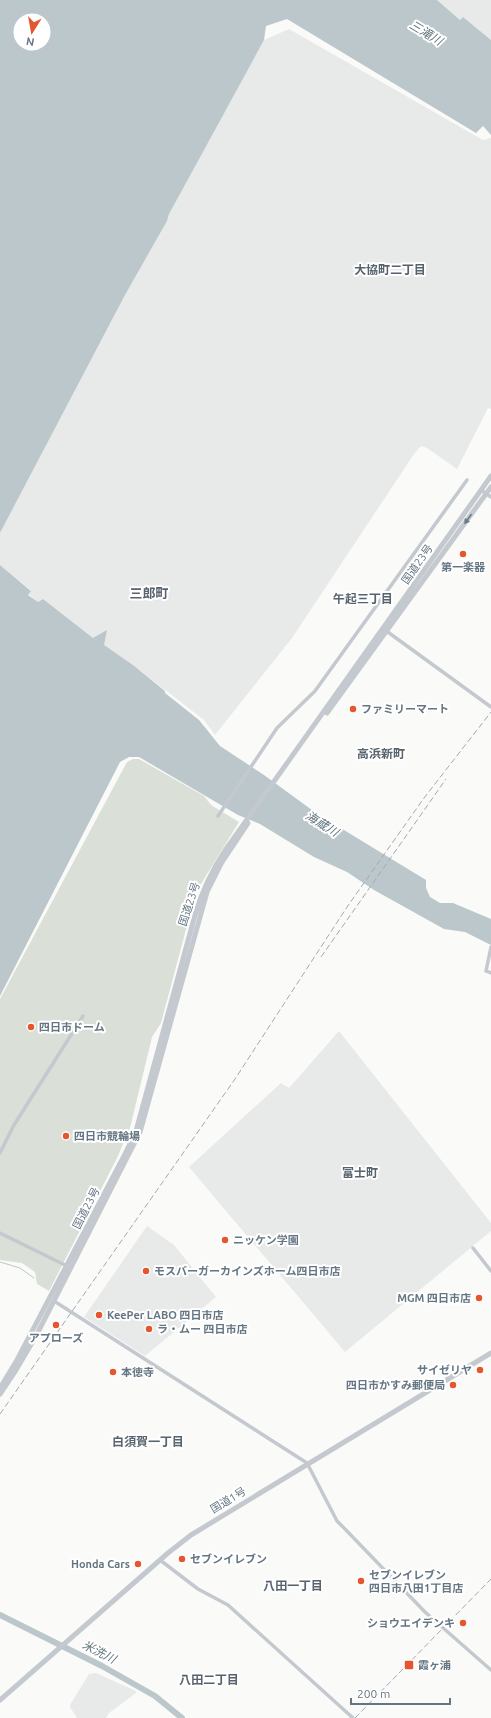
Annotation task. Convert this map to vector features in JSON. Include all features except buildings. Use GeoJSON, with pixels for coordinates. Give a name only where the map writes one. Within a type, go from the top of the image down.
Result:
{"type":"FeatureCollection","features":[{"type":"Feature","properties":{"kind":"highway","name":"国道23号"},"geometry":{"type":"LineString","coordinates":[[0,1388],[13,1368],[67,1266],[136,1131],[195,915],[204,889],[219,859],[247,823],[385,630],[491,476]]}},
{"type":"Feature","properties":{"kind":"highway","name":"国道23号"},"geometry":{"type":"LineString","coordinates":[[385,630],[489,496],[491,487]]}},
{"type":"Feature","properties":{"kind":"highway","name":"国道23号"},"geometry":{"type":"LineString","coordinates":[[0,1394],[16,1370],[54,1301],[140,1132],[207,892],[219,866],[247,823]]}},
{"type":"Feature","properties":{"kind":"highway","name":"国道1号"},"geometry":{"type":"LineString","coordinates":[[0,1700],[190,1535],[491,1353]]}},
{"type":"Feature","properties":{"kind":"street"},"geometry":{"type":"LineString","coordinates":[[218,816],[282,722],[314,691],[467,480]]}},
{"type":"Feature","properties":{"kind":"street"},"geometry":{"type":"LineString","coordinates":[[481,490],[489,496]]}},
{"type":"Feature","properties":{"kind":"street"},"geometry":{"type":"LineString","coordinates":[[385,630],[491,707]]}},
{"type":"Feature","properties":{"kind":"street"},"geometry":{"type":"LineString","coordinates":[[491,947],[486,970],[491,972]]}},
{"type":"Feature","properties":{"kind":"street"},"geometry":{"type":"LineString","coordinates":[[0,1153],[13,1127],[83,1016]]}},
{"type":"Feature","properties":{"kind":"street"},"geometry":{"type":"LineString","coordinates":[[0,1233],[67,1266]]}},
{"type":"Feature","properties":{"kind":"street"},"geometry":{"type":"LineString","coordinates":[[473,1248],[491,1270]]}},
{"type":"Feature","properties":{"kind":"street"},"geometry":{"type":"LineString","coordinates":[[54,1301],[307,1463],[341,1525],[425,1612],[491,1670]]}},
{"type":"Feature","properties":{"kind":"street"},"geometry":{"type":"LineString","coordinates":[[160,1560],[198,1589],[228,1605],[353,1718]]}},
{"type":"Feature","properties":{"kind":"shaded area"},"geometry":{"type":"Polygon","coordinates":[[[437,0],[491,0],[491,40],[463,17],[460,20],[437,0]]]}},
{"type":"Feature","properties":{"kind":"shaded area"},"geometry":{"type":"Polygon","coordinates":[[[289,29],[483,140],[491,138],[491,409],[488,408],[457,469],[427,448],[421,446],[414,454],[292,638],[215,735],[204,720],[133,665],[93,638],[43,599],[38,602],[28,594],[31,590],[0,565],[0,533],[125,295],[167,221],[169,214],[224,111],[264,40],[289,29]]]}},
{"type":"Feature","properties":{"kind":"shaded area"},"geometry":{"type":"Polygon","coordinates":[[[133,759],[139,759],[204,796],[211,805],[239,822],[196,892],[161,1023],[152,1037],[130,1128],[117,1158],[49,1291],[37,1284],[35,1272],[22,1263],[0,1260],[0,999],[127,762],[133,759]]]}},
{"type":"Feature","properties":{"kind":"shaded area"},"geometry":{"type":"Polygon","coordinates":[[[339,1031],[491,1223],[491,1231],[345,1352],[189,1167],[281,1083],[289,1088],[339,1031]]]}},
{"type":"Feature","properties":{"kind":"shaded area"},"geometry":{"type":"Polygon","coordinates":[[[147,1226],[174,1245],[216,1297],[145,1356],[84,1317],[147,1226]]]}},
{"type":"Feature","properties":{"kind":"shaded area"},"geometry":{"type":"Polygon","coordinates":[[[96,1673],[136,1691],[136,1693],[109,1713],[106,1718],[77,1718],[70,1705],[89,1674],[96,1673]]]}},
{"type":"Feature","properties":{"kind":"water","name":"三滝川"},"geometry":{"type":"Polygon","coordinates":[[[0,0],[437,0],[460,20],[463,17],[491,40],[491,135],[483,126],[476,133],[287,19],[266,26],[264,40],[169,214],[167,221],[125,295],[0,533],[0,0]]]}},
{"type":"Feature","properties":{"kind":"water","name":"海蔵川"},"geometry":{"type":"Polygon","coordinates":[[[0,565],[31,591],[28,595],[38,602],[43,599],[93,638],[107,630],[104,645],[133,665],[199,720],[220,746],[264,775],[316,813],[426,880],[426,888],[430,897],[440,903],[453,903],[491,919],[491,945],[465,932],[444,929],[374,890],[347,872],[314,857],[260,824],[238,815],[139,757],[129,757],[120,762],[0,996],[0,565]]]}},
{"type":"Feature","properties":{"kind":"waterway"},"geometry":{"type":"LineString","coordinates":[[0,1262],[20,1268],[34,1278]]}},
{"type":"Feature","properties":{"kind":"waterway","name":"米洗川"},"geometry":{"type":"LineString","coordinates":[[0,1615],[102,1666],[155,1696],[182,1718]]}},
{"type":"Feature","properties":{"kind":"railway"},"geometry":{"type":"LineString","coordinates":[[0,1414],[235,1079],[347,907],[424,798],[491,712]]}},
{"type":"Feature","properties":{"kind":"railway"},"geometry":{"type":"LineString","coordinates":[[321,957],[446,779]]}},
{"type":"Feature","properties":{"kind":"railway"},"geometry":{"type":"LineString","coordinates":[[355,1718],[491,1579]]}},
{"type":"Feature","properties":{"kind":"place","name":"第一楽器"},"geometry":{"type":"Point","coordinates":[463,554]}},
{"type":"Feature","properties":{"kind":"place","name":"ファミリーマート"},"geometry":{"type":"Point","coordinates":[353,709]}},
{"type":"Feature","properties":{"kind":"place","name":"四日市ドーム"},"geometry":{"type":"Point","coordinates":[31,1027]}},
{"type":"Feature","properties":{"kind":"place","name":"四日市競輪場"},"geometry":{"type":"Point","coordinates":[66,1136]}},
{"type":"Feature","properties":{"kind":"place","name":"ニッケン学園"},"geometry":{"type":"Point","coordinates":[225,1240]}},
{"type":"Feature","properties":{"kind":"place","name":"モスバーガーカインズホーム四日市店"},"geometry":{"type":"Point","coordinates":[146,1271]}},
{"type":"Feature","properties":{"kind":"place","name":"MGM 四日市店"},"geometry":{"type":"Point","coordinates":[479,1298]}},
{"type":"Feature","properties":{"kind":"place","name":"KeePer LABO 四日市店"},"geometry":{"type":"Point","coordinates":[99,1315]}},
{"type":"Feature","properties":{"kind":"place","name":"アプローズ"},"geometry":{"type":"Point","coordinates":[56,1325]}},
{"type":"Feature","properties":{"kind":"place","name":"ラ・ムー 四日市店"},"geometry":{"type":"Point","coordinates":[149,1329]}},
{"type":"Feature","properties":{"kind":"place","name":"サイゼリヤ"},"geometry":{"type":"Point","coordinates":[480,1370]}},
{"type":"Feature","properties":{"kind":"place","name":"本徳寺"},"geometry":{"type":"Point","coordinates":[113,1372]}},
{"type":"Feature","properties":{"kind":"place","name":"四日市かすみ郵便局"},"geometry":{"type":"Point","coordinates":[453,1385]}},
{"type":"Feature","properties":{"kind":"place","name":"セブンイレブン"},"geometry":{"type":"Point","coordinates":[182,1559]}},
{"type":"Feature","properties":{"kind":"place","name":"Honda Cars"},"geometry":{"type":"Point","coordinates":[138,1564]}},
{"type":"Feature","properties":{"kind":"place","name":"セブンイレブン 四日市八田1丁目店"},"geometry":{"type":"Point","coordinates":[361,1581]}},
{"type":"Feature","properties":{"kind":"place","name":"ショウエイデンキ"},"geometry":{"type":"Point","coordinates":[463,1623]}},
{"type":"Feature","properties":{"kind":"place","name":"霞ヶ浦"},"geometry":{"type":"Point","coordinates":[409,1665]}},
{"type":"Feature","properties":{"kind":"district","name":"大協町二丁目"},"geometry":{"type":"Point","coordinates":[390,270]}},
{"type":"Feature","properties":{"kind":"district","name":"三郎町"},"geometry":{"type":"Point","coordinates":[149,593]}},
{"type":"Feature","properties":{"kind":"district","name":"午起三丁目"},"geometry":{"type":"Point","coordinates":[363,599]}},
{"type":"Feature","properties":{"kind":"district","name":"高浜新町"},"geometry":{"type":"Point","coordinates":[381,754]}},
{"type":"Feature","properties":{"kind":"district","name":"富士町"},"geometry":{"type":"Point","coordinates":[360,1173]}},
{"type":"Feature","properties":{"kind":"district","name":"白須賀一丁目"},"geometry":{"type":"Point","coordinates":[148,1442]}},
{"type":"Feature","properties":{"kind":"district","name":"八田一丁目"},"geometry":{"type":"Point","coordinates":[293,1586]}},
{"type":"Feature","properties":{"kind":"district","name":"八田二丁目"},"geometry":{"type":"Point","coordinates":[209,1680]}}]}
